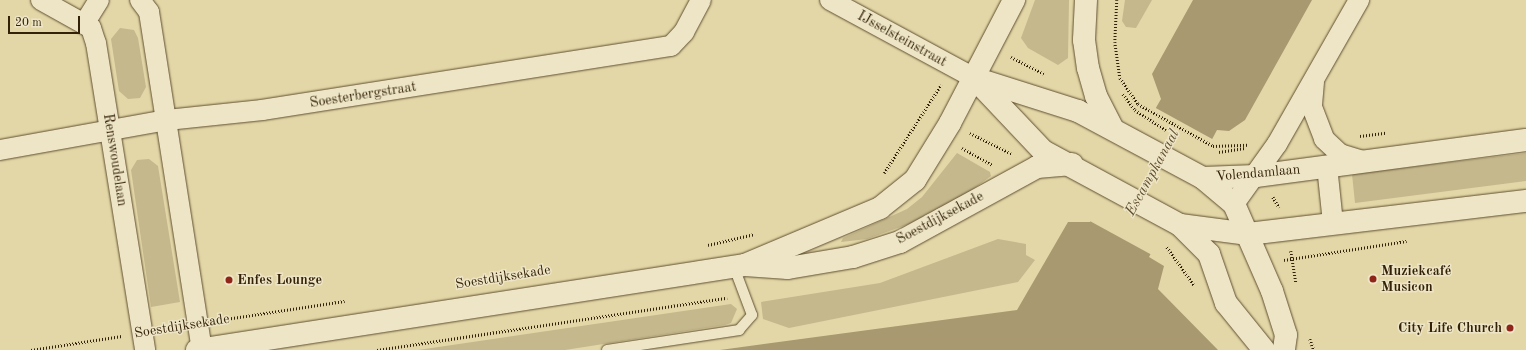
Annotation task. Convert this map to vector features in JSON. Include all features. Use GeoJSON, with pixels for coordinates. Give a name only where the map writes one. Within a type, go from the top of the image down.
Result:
{"type":"FeatureCollection","features":[{"type":"Feature","properties":{"kind":"street","name":"Renswoudelaan"},"geometry":{"type":"LineString","coordinates":[[41,0],[91,28],[96,43],[143,342]]}},
{"type":"Feature","properties":{"kind":"street"},"geometry":{"type":"LineString","coordinates":[[84,24],[100,0]]}},
{"type":"Feature","properties":{"kind":"street"},"geometry":{"type":"LineString","coordinates":[[140,0],[149,12],[199,324],[199,350]]}},
{"type":"Feature","properties":{"kind":"street","name":"Soesterbergstraat"},"geometry":{"type":"LineString","coordinates":[[0,150],[167,120],[262,110],[671,46],[684,32],[700,0]]}},
{"type":"Feature","properties":{"kind":"street","name":"IJsselsteinstraat"},"geometry":{"type":"LineString","coordinates":[[830,0],[974,78]]}},
{"type":"Feature","properties":{"kind":"street","name":"Soestdijksekade"},"geometry":{"type":"LineString","coordinates":[[739,266],[880,208],[915,180],[946,130],[991,47],[1014,0]]}},
{"type":"Feature","properties":{"kind":"street"},"geometry":{"type":"LineString","coordinates":[[1086,0],[1084,40],[1088,68],[1096,96],[1117,130]]}},
{"type":"Feature","properties":{"kind":"street"},"geometry":{"type":"LineString","coordinates":[[1234,204],[1256,176],[1277,144],[1359,0]]}},
{"type":"Feature","properties":{"kind":"street"},"geometry":{"type":"LineString","coordinates":[[1316,76],[1312,107],[1324,139]]}},
{"type":"Feature","properties":{"kind":"street"},"geometry":{"type":"LineString","coordinates":[[974,78],[1063,104],[1117,130],[1200,176]]}},
{"type":"Feature","properties":{"kind":"street"},"geometry":{"type":"LineString","coordinates":[[974,78],[1043,150],[1072,164],[1176,223],[1210,254],[1226,302],[1264,350]]}},
{"type":"Feature","properties":{"kind":"street","name":"Volendamlaan"},"geometry":{"type":"LineString","coordinates":[[1324,139],[1340,154],[1363,161]]}},
{"type":"Feature","properties":{"kind":"street","name":"Volendamlaan"},"geometry":{"type":"LineString","coordinates":[[1200,176],[1256,176],[1526,140]]}},
{"type":"Feature","properties":{"kind":"street","name":"Soestdijksekade"},"geometry":{"type":"LineString","coordinates":[[199,350],[739,266],[788,268],[853,257],[900,242],[1037,167],[1072,164]]}},
{"type":"Feature","properties":{"kind":"street"},"geometry":{"type":"LineString","coordinates":[[1326,166],[1333,223]]}},
{"type":"Feature","properties":{"kind":"street","name":"Volendamlaan"},"geometry":{"type":"LineString","coordinates":[[1200,176],[1234,204],[1248,234]]}},
{"type":"Feature","properties":{"kind":"street"},"geometry":{"type":"LineString","coordinates":[[1176,223],[1248,234],[1526,201]]}},
{"type":"Feature","properties":{"kind":"street"},"geometry":{"type":"LineString","coordinates":[[1248,234],[1275,299],[1286,335],[1284,350]]}},
{"type":"Feature","properties":{"kind":"lane"},"geometry":{"type":"LineString","coordinates":[[607,350],[739,330],[752,315],[739,266]]}},
{"type":"Feature","properties":{"kind":"path"},"geometry":{"type":"LineString","coordinates":[[1117,0],[1115,42],[1120,78],[1138,104],[1213,146],[1277,144]]}},
{"type":"Feature","properties":{"kind":"path"},"geometry":{"type":"LineString","coordinates":[[991,47],[1052,78]]}},
{"type":"Feature","properties":{"kind":"path"},"geometry":{"type":"LineString","coordinates":[[882,176],[927,111],[952,66]]}},
{"type":"Feature","properties":{"kind":"path"},"geometry":{"type":"LineString","coordinates":[[1135,110],[1173,134]]}},
{"type":"Feature","properties":{"kind":"path"},"geometry":{"type":"LineString","coordinates":[[927,111],[946,130],[995,166],[1008,182]]}},
{"type":"Feature","properties":{"kind":"path"},"geometry":{"type":"LineString","coordinates":[[917,126],[946,130],[1037,167]]}},
{"type":"Feature","properties":{"kind":"path"},"geometry":{"type":"LineString","coordinates":[[1324,139],[1394,132]]}},
{"type":"Feature","properties":{"kind":"path","name":"Volendamlaan"},"geometry":{"type":"LineString","coordinates":[[1210,154],[1277,144]]}},
{"type":"Feature","properties":{"kind":"path"},"geometry":{"type":"LineString","coordinates":[[705,246],[757,233]]}},
{"type":"Feature","properties":{"kind":"path","name":"Soestdijksekade"},"geometry":{"type":"LineString","coordinates":[[31,350],[143,342],[199,324],[355,300]]}},
{"type":"Feature","properties":{"kind":"shaded area"},"geometry":{"type":"Polygon","coordinates":[[[1035,0],[1069,0],[1068,58],[1058,65],[1028,48],[1021,38],[1035,0]]]}},
{"type":"Feature","properties":{"kind":"shaded area"},"geometry":{"type":"Polygon","coordinates":[[[1125,0],[1152,0],[1136,28],[1126,27],[1122,21],[1125,0]]]}},
{"type":"Feature","properties":{"kind":"shaded area"},"geometry":{"type":"Polygon","coordinates":[[[120,28],[134,30],[138,38],[146,87],[140,98],[128,99],[119,91],[111,39],[120,28]]]}},
{"type":"Feature","properties":{"kind":"shaded area"},"geometry":{"type":"Polygon","coordinates":[[[957,153],[990,172],[991,176],[965,195],[909,224],[867,239],[841,242],[843,238],[907,209],[922,197],[957,153]]]}},
{"type":"Feature","properties":{"kind":"shaded area"},"geometry":{"type":"Polygon","coordinates":[[[1526,153],[1526,181],[1355,203],[1352,174],[1526,153]]]}},
{"type":"Feature","properties":{"kind":"shaded area"},"geometry":{"type":"Polygon","coordinates":[[[149,159],[158,166],[180,302],[151,307],[131,170],[137,160],[149,159]]]}},
{"type":"Feature","properties":{"kind":"shaded area"},"geometry":{"type":"Polygon","coordinates":[[[998,239],[1026,244],[1026,255],[1035,260],[1018,282],[789,328],[763,319],[761,302],[880,283],[998,239]]]}},
{"type":"Feature","properties":{"kind":"shaded area"},"geometry":{"type":"Polygon","coordinates":[[[731,304],[737,309],[731,323],[725,325],[565,350],[418,350],[731,304]]]}},
{"type":"Feature","properties":{"kind":"water","name":"Escampkanaal"},"geometry":{"type":"Polygon","coordinates":[[[1193,0],[1312,0],[1245,120],[1229,131],[1217,130],[1149,257],[1164,266],[1158,289],[1218,350],[720,350],[1017,310],[1068,222],[1090,222],[1161,99],[1152,74],[1193,0]]]}},
{"type":"Feature","properties":{"kind":"pier"},"geometry":{"type":"Polygon","coordinates":[[[1154,107],[1214,140],[1152,255],[1088,220],[1154,107]]]}},
{"type":"Feature","properties":{"kind":"place","name":"Muziekcafé Musicon"},"geometry":{"type":"Point","coordinates":[1373,279]}},
{"type":"Feature","properties":{"kind":"place","name":"Enfes Lounge"},"geometry":{"type":"Point","coordinates":[229,280]}},
{"type":"Feature","properties":{"kind":"place","name":"City Life Church"},"geometry":{"type":"Point","coordinates":[1510,328]}}]}
